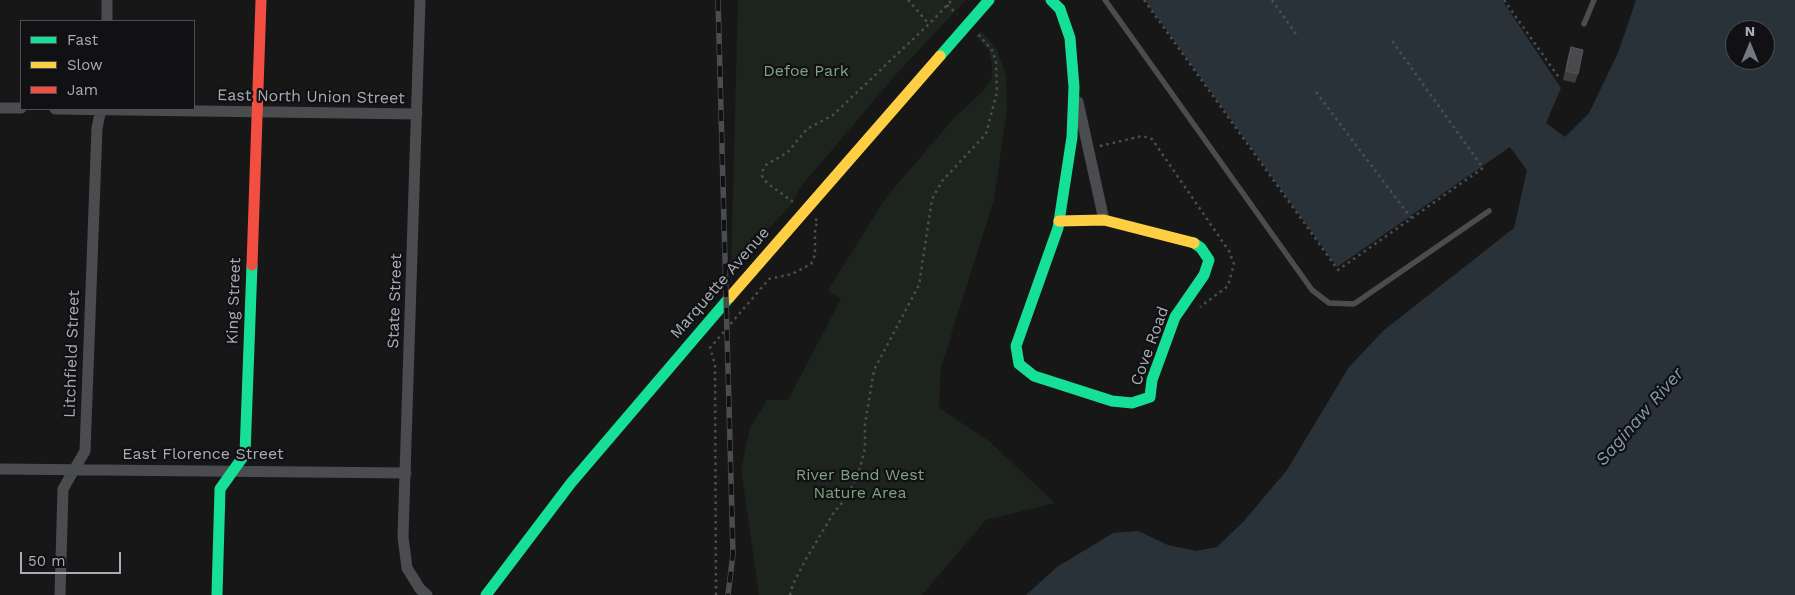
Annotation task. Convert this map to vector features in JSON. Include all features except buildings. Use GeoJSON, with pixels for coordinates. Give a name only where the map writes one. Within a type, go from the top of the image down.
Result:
{"type":"FeatureCollection","features":[{"type":"Feature","properties":{"kind":"street"},"geometry":{"type":"LineString","coordinates":[[107,0],[107,20]]}},
{"type":"Feature","properties":{"kind":"street","name":"King Street"},"geometry":{"type":"LineString","coordinates":[[217,595],[220,488],[245,454],[261,0]]}},
{"type":"Feature","properties":{"kind":"street","name":"State Street"},"geometry":{"type":"LineString","coordinates":[[420,0],[403,537],[407,568],[420,589],[427,595]]}},
{"type":"Feature","properties":{"kind":"street","name":"Marquette Avenue"},"geometry":{"type":"LineString","coordinates":[[486,595],[571,483],[804,210],[989,0]]}},
{"type":"Feature","properties":{"kind":"street","name":"Cove Road"},"geometry":{"type":"LineString","coordinates":[[1050,0],[1060,9],[1070,38],[1074,87],[1072,137],[1059,221],[1016,346],[1019,364],[1034,376],[1112,401],[1132,403],[1150,397],[1152,380],[1175,316],[1204,275],[1209,260],[1201,248],[1191,241],[1104,220],[1059,221]]}},
{"type":"Feature","properties":{"kind":"street","name":"Cove Road"},"geometry":{"type":"LineString","coordinates":[[1074,87],[1090,148],[1104,220]]}},
{"type":"Feature","properties":{"kind":"street"},"geometry":{"type":"LineString","coordinates":[[0,108],[20,108]]}},
{"type":"Feature","properties":{"kind":"street","name":"Litchfield Street"},"geometry":{"type":"LineString","coordinates":[[60,595],[63,488],[85,451],[97,128],[101,110]]}},
{"type":"Feature","properties":{"kind":"street","name":"East North Union Street"},"geometry":{"type":"LineString","coordinates":[[153,110],[417,114]]}},
{"type":"Feature","properties":{"kind":"street","name":"East Florence Street"},"geometry":{"type":"LineString","coordinates":[[0,469],[406,473]]}},
{"type":"Feature","properties":{"kind":"lane"},"geometry":{"type":"LineString","coordinates":[[1105,0],[1312,290],[1330,303],[1354,304],[1489,211]]}},
{"type":"Feature","properties":{"kind":"lane"},"geometry":{"type":"LineString","coordinates":[[1584,24],[1594,0]]}},
{"type":"Feature","properties":{"kind":"path"},"geometry":{"type":"LineString","coordinates":[[908,0],[930,24]]}},
{"type":"Feature","properties":{"kind":"path"},"geometry":{"type":"LineString","coordinates":[[716,595],[715,364],[710,348],[769,279],[792,274],[811,264],[815,255],[815,228],[818,221],[767,183],[762,176],[762,170],[767,164],[787,153],[807,129],[833,115],[930,24],[952,0]]}},
{"type":"Feature","properties":{"kind":"path"},"geometry":{"type":"LineString","coordinates":[[1144,0],[1338,270],[1483,168],[1390,38]]}},
{"type":"Feature","properties":{"kind":"path"},"geometry":{"type":"LineString","coordinates":[[1272,0],[1298,37]]}},
{"type":"Feature","properties":{"kind":"path"},"geometry":{"type":"LineString","coordinates":[[1504,0],[1560,78]]}},
{"type":"Feature","properties":{"kind":"path"},"geometry":{"type":"LineString","coordinates":[[790,595],[793,584],[806,559],[833,514],[848,495],[859,472],[865,448],[866,415],[874,370],[919,285],[932,200],[942,181],[986,134],[993,112],[997,92],[996,61],[992,50],[947,5]]}},
{"type":"Feature","properties":{"kind":"path"},"geometry":{"type":"LineString","coordinates":[[1316,92],[1411,218]]}},
{"type":"Feature","properties":{"kind":"path"},"geometry":{"type":"LineString","coordinates":[[1090,148],[1142,136],[1152,138],[1229,251],[1234,264],[1228,286],[1197,310]]}},
{"type":"Feature","properties":{"kind":"green space","name":"Defoe Park"},"geometry":{"type":"Polygon","coordinates":[[[738,0],[966,0],[899,71],[802,185],[790,206],[731,268],[738,0]]]}},
{"type":"Feature","properties":{"kind":"green space","name":"River Bend West Nature Area"},"geometry":{"type":"Polygon","coordinates":[[[981,31],[997,49],[1006,77],[1007,109],[994,200],[941,367],[939,408],[989,441],[1055,503],[986,520],[922,595],[759,595],[741,469],[750,428],[767,400],[788,400],[841,299],[828,290],[887,196],[954,118],[983,91],[992,78],[992,63],[989,51],[976,36],[981,31]]]}},
{"type":"Feature","properties":{"kind":"water","name":"Saginaw River"},"geometry":{"type":"Polygon","coordinates":[[[1145,0],[1502,0],[1561,88],[1546,123],[1565,137],[1589,113],[1618,53],[1636,0],[1795,0],[1795,595],[1026,595],[1057,567],[1113,533],[1138,531],[1168,545],[1196,551],[1217,547],[1244,521],[1287,470],[1349,367],[1383,331],[1514,228],[1527,170],[1510,147],[1337,267],[1145,0]]]}},
{"type":"Feature","properties":{"kind":"railway"},"geometry":{"type":"LineString","coordinates":[[718,0],[733,554],[728,595]]}},
{"type":"Feature","properties":{"kind":"traffic: fast"},"geometry":{"type":"LineString","coordinates":[[940,56],[989,0]]}},
{"type":"Feature","properties":{"kind":"traffic: fast"},"geometry":{"type":"LineString","coordinates":[[1051,0],[1060,9],[1070,38],[1074,87],[1072,137],[1058,228],[1016,346],[1019,364],[1034,376],[1112,401],[1132,403],[1150,397],[1152,380],[1175,317],[1204,275],[1209,260],[1201,248],[1194,243]]}},
{"type":"Feature","properties":{"kind":"traffic: fast"},"geometry":{"type":"LineString","coordinates":[[217,595],[220,489],[245,454],[252,265]]}},
{"type":"Feature","properties":{"kind":"traffic: fast"},"geometry":{"type":"LineString","coordinates":[[486,595],[571,483],[729,298]]}},
{"type":"Feature","properties":{"kind":"traffic: slow"},"geometry":{"type":"LineString","coordinates":[[729,298],[940,56]]}},
{"type":"Feature","properties":{"kind":"traffic: slow"},"geometry":{"type":"LineString","coordinates":[[1059,221],[1104,220],[1194,243]]}},
{"type":"Feature","properties":{"kind":"traffic: jam"},"geometry":{"type":"LineString","coordinates":[[252,265],[261,0]]}}]}
